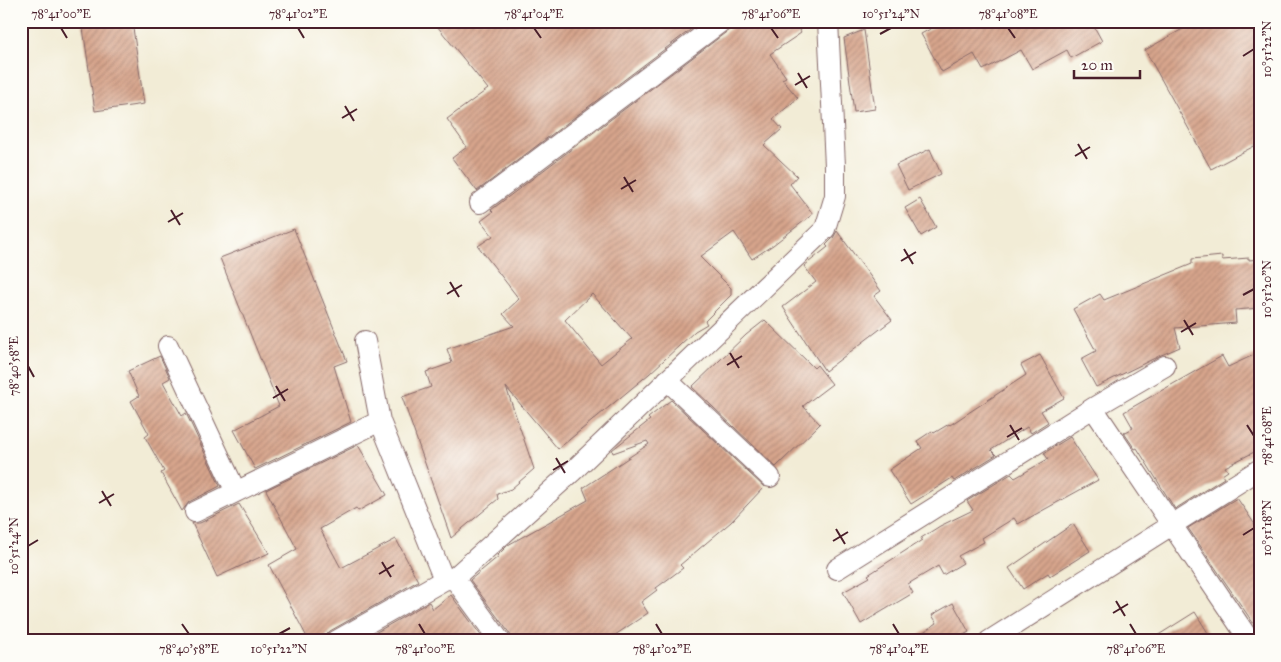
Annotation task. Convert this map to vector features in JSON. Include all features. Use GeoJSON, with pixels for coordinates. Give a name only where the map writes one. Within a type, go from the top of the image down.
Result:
{"type":"FeatureCollection","features":[{"type":"Feature","properties":{"kind":"street"},"geometry":{"type":"LineString","coordinates":[[480,203],[722,21]]}},
{"type":"Feature","properties":{"kind":"street"},"geometry":{"type":"LineString","coordinates":[[336,641],[449,579],[573,471],[825,229],[835,196],[828,21]]}},
{"type":"Feature","properties":{"kind":"street"},"geometry":{"type":"LineString","coordinates":[[365,341],[380,421],[449,579],[500,641]]}},
{"type":"Feature","properties":{"kind":"street"},"geometry":{"type":"LineString","coordinates":[[168,346],[236,492]]}},
{"type":"Feature","properties":{"kind":"street"},"geometry":{"type":"LineString","coordinates":[[837,568],[1092,408],[1165,366]]}},
{"type":"Feature","properties":{"kind":"street"},"geometry":{"type":"LineString","coordinates":[[667,380],[770,478]]}},
{"type":"Feature","properties":{"kind":"street"},"geometry":{"type":"LineString","coordinates":[[1092,408],[1250,641]]}},
{"type":"Feature","properties":{"kind":"street"},"geometry":{"type":"LineString","coordinates":[[195,512],[380,421]]}},
{"type":"Feature","properties":{"kind":"street"},"geometry":{"type":"LineString","coordinates":[[989,641],[1260,469]]}},
{"type":"Feature","properties":{"kind":"street"},"geometry":{"type":"LineString","coordinates":[[1256,641],[1260,638]]}},
{"type":"Feature","properties":{"kind":"building"},"geometry":{"type":"Polygon","coordinates":[[[82,21],[132,21],[144,104],[95,111],[82,21]]]}},
{"type":"Feature","properties":{"kind":"building"},"geometry":{"type":"Polygon","coordinates":[[[433,21],[702,21],[477,191],[452,158],[467,147],[447,119],[488,89],[433,21]]]}},
{"type":"Feature","properties":{"kind":"building"},"geometry":{"type":"Polygon","coordinates":[[[734,21],[794,21],[801,33],[770,54],[786,77],[782,79],[798,98],[773,119],[782,129],[764,145],[797,176],[790,184],[813,214],[752,259],[734,232],[700,257],[731,288],[731,295],[705,321],[707,324],[695,331],[649,374],[558,449],[506,387],[534,469],[511,489],[497,494],[498,499],[451,538],[402,397],[431,387],[426,372],[452,363],[447,349],[514,326],[503,314],[519,299],[478,246],[493,236],[481,221],[493,212],[491,210],[733,26],[734,21]],[[592,294],[565,320],[601,364],[632,339],[592,294]]]}},
{"type":"Feature","properties":{"kind":"building"},"geometry":{"type":"Polygon","coordinates":[[[945,21],[1091,21],[1102,41],[1071,58],[1067,50],[1032,69],[1021,50],[983,70],[974,54],[942,72],[921,34],[945,21]]]}},
{"type":"Feature","properties":{"kind":"building"},"geometry":{"type":"Polygon","coordinates":[[[1197,21],[1260,21],[1260,143],[1211,169],[1145,50],[1197,21]]]}},
{"type":"Feature","properties":{"kind":"building"},"geometry":{"type":"Polygon","coordinates":[[[864,30],[875,109],[854,112],[844,38],[864,30]]]}},
{"type":"Feature","properties":{"kind":"building"},"geometry":{"type":"Polygon","coordinates":[[[930,149],[941,174],[908,190],[896,165],[930,149]]]}},
{"type":"Feature","properties":{"kind":"building"},"geometry":{"type":"Polygon","coordinates":[[[920,199],[936,227],[921,236],[905,208],[920,199]]]}},
{"type":"Feature","properties":{"kind":"building"},"geometry":{"type":"Polygon","coordinates":[[[294,229],[347,361],[334,366],[351,422],[255,469],[234,430],[279,406],[220,258],[294,229]]]}},
{"type":"Feature","properties":{"kind":"building"},"geometry":{"type":"Polygon","coordinates":[[[837,231],[881,291],[874,296],[892,320],[825,371],[783,307],[816,282],[804,266],[828,247],[826,245],[837,231]]]}},
{"type":"Feature","properties":{"kind":"building"},"geometry":{"type":"Polygon","coordinates":[[[1222,256],[1222,260],[1260,259],[1260,308],[1235,310],[1236,323],[1175,328],[1180,347],[1096,387],[1081,359],[1096,351],[1073,309],[1100,294],[1104,300],[1192,264],[1192,259],[1222,256]]]}},
{"type":"Feature","properties":{"kind":"building"},"geometry":{"type":"Polygon","coordinates":[[[765,320],[814,368],[817,365],[832,384],[803,406],[820,424],[776,467],[692,387],[746,335],[765,320]]]}},
{"type":"Feature","properties":{"kind":"building"},"geometry":{"type":"Polygon","coordinates":[[[1260,352],[1260,449],[1225,467],[1228,471],[1222,475],[1224,478],[1175,509],[1137,448],[1135,449],[1124,433],[1133,428],[1124,412],[1222,356],[1228,367],[1260,352]]]}},
{"type":"Feature","properties":{"kind":"building"},"geometry":{"type":"Polygon","coordinates":[[[1040,355],[1064,398],[1041,411],[1048,422],[1031,433],[1027,427],[991,450],[996,455],[954,481],[952,478],[911,504],[889,470],[922,448],[917,441],[932,431],[934,433],[950,425],[1026,375],[1021,365],[1040,355]]]}},
{"type":"Feature","properties":{"kind":"building"},"geometry":{"type":"Polygon","coordinates":[[[160,356],[170,378],[163,382],[182,416],[186,413],[220,486],[189,502],[182,511],[161,473],[164,471],[145,437],[149,434],[131,401],[139,396],[128,371],[160,356]]]}},
{"type":"Feature","properties":{"kind":"building"},"geometry":{"type":"Polygon","coordinates":[[[671,400],[764,487],[731,522],[680,565],[683,568],[641,602],[648,613],[606,641],[512,641],[510,634],[470,580],[499,556],[508,545],[588,500],[583,488],[649,444],[647,441],[613,453],[612,450],[650,420],[648,418],[671,400]]]}},
{"type":"Feature","properties":{"kind":"building"},"geometry":{"type":"Polygon","coordinates":[[[1070,437],[1098,480],[1018,524],[1014,518],[982,538],[984,542],[958,556],[963,563],[943,575],[938,566],[908,584],[913,593],[861,624],[843,592],[870,577],[868,575],[940,526],[973,510],[967,501],[1011,474],[1015,478],[1048,459],[1044,453],[1070,437]]]}},
{"type":"Feature","properties":{"kind":"building"},"geometry":{"type":"Polygon","coordinates":[[[358,445],[387,495],[358,511],[356,508],[320,529],[341,568],[396,539],[418,581],[330,631],[324,641],[309,641],[269,565],[297,549],[266,490],[358,445]]]}},
{"type":"Feature","properties":{"kind":"building"},"geometry":{"type":"Polygon","coordinates":[[[1237,498],[1260,532],[1260,633],[1188,528],[1237,498]]]}},
{"type":"Feature","properties":{"kind":"building"},"geometry":{"type":"Polygon","coordinates":[[[239,504],[269,553],[217,577],[192,523],[200,523],[239,504]]]}},
{"type":"Feature","properties":{"kind":"building"},"geometry":{"type":"Polygon","coordinates":[[[1073,524],[1090,551],[1050,576],[1048,573],[1023,589],[1009,568],[1073,524]]]}},
{"type":"Feature","properties":{"kind":"building"},"geometry":{"type":"Polygon","coordinates":[[[451,595],[485,641],[361,641],[429,602],[433,609],[451,595]]]}},
{"type":"Feature","properties":{"kind":"building"},"geometry":{"type":"Polygon","coordinates":[[[953,603],[969,632],[953,641],[910,641],[937,623],[932,615],[953,603]]]}},
{"type":"Feature","properties":{"kind":"building"},"geometry":{"type":"Polygon","coordinates":[[[1195,612],[1213,641],[1149,641],[1195,612]]]}}]}
